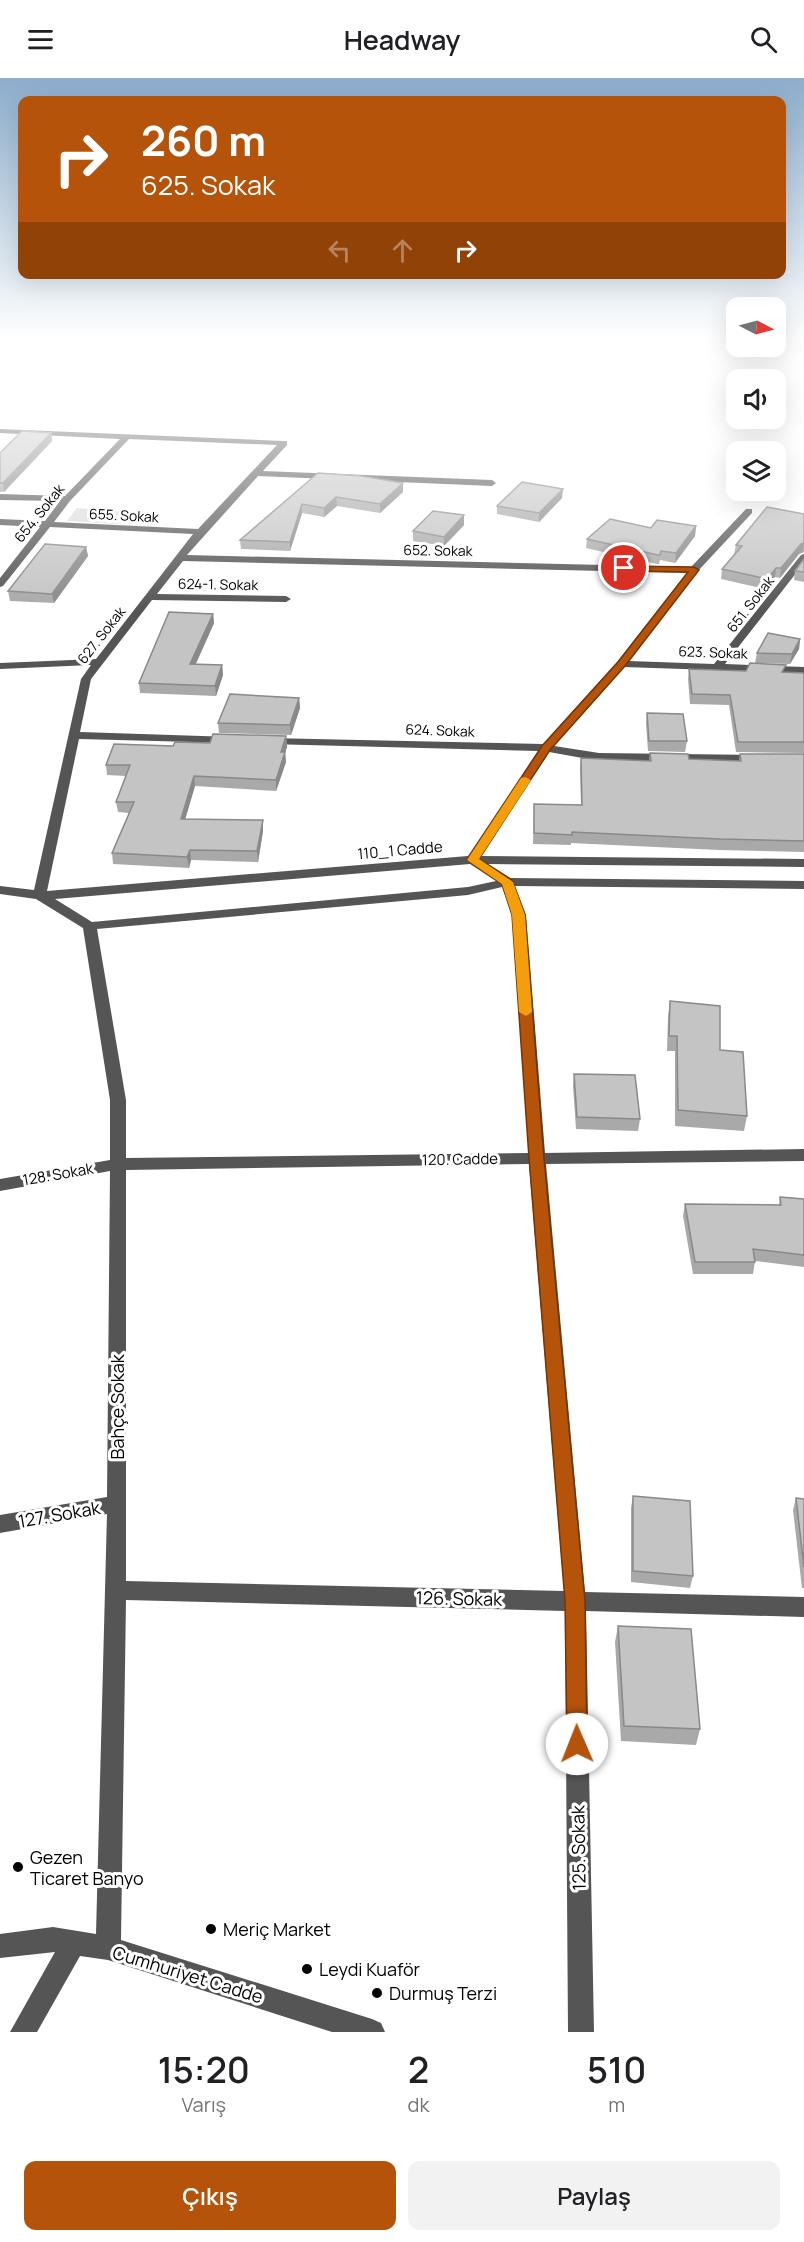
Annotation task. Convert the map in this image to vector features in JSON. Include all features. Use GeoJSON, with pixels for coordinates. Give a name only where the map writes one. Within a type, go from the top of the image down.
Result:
{"type":"FeatureCollection","features":[{"type":"Feature","properties":{"kind":"street"},"geometry":{"type":"LineString","coordinates":[[0,431],[127,436]]}},
{"type":"Feature","properties":{"kind":"street","name":"627. Sokak"},"geometry":{"type":"LineString","coordinates":[[40,895],[86,679],[201,532],[284,443],[127,436]]}},
{"type":"Feature","properties":{"kind":"street","name":"654. Sokak"},"geometry":{"type":"LineString","coordinates":[[0,584],[45,524],[127,436]]}},
{"type":"Feature","properties":{"kind":"street"},"geometry":{"type":"LineString","coordinates":[[257,473],[492,483]]}},
{"type":"Feature","properties":{"kind":"street"},"geometry":{"type":"LineString","coordinates":[[0,497],[67,499]]}},
{"type":"Feature","properties":{"kind":"street"},"geometry":{"type":"LineString","coordinates":[[507,882],[472,860],[546,748],[621,664],[694,570],[749,511]]}},
{"type":"Feature","properties":{"kind":"street","name":"655. Sokak"},"geometry":{"type":"LineString","coordinates":[[0,522],[201,532]]}},
{"type":"Feature","properties":{"kind":"street","name":"651. Sokak"},"geometry":{"type":"LineString","coordinates":[[717,667],[804,557]]}},
{"type":"Feature","properties":{"kind":"street","name":"652. Sokak"},"geometry":{"type":"LineString","coordinates":[[181,558],[694,570]]}},
{"type":"Feature","properties":{"kind":"street","name":"624-1. Sokak"},"geometry":{"type":"LineString","coordinates":[[150,597],[286,599]]}},
{"type":"Feature","properties":{"kind":"street"},"geometry":{"type":"LineString","coordinates":[[0,666],[98,662]]}},
{"type":"Feature","properties":{"kind":"street","name":"623. Sokak"},"geometry":{"type":"LineString","coordinates":[[621,664],[804,670]]}},
{"type":"Feature","properties":{"kind":"street","name":"624. Sokak"},"geometry":{"type":"LineString","coordinates":[[74,735],[546,748],[599,757],[770,759]]}},
{"type":"Feature","properties":{"kind":"street","name":"110_1 Cadde"},"geometry":{"type":"LineString","coordinates":[[0,890],[40,895],[472,860],[804,863]]}},
{"type":"Feature","properties":{"kind":"street"},"geometry":{"type":"LineString","coordinates":[[40,895],[90,926],[468,891],[507,882],[804,885]]}},
{"type":"Feature","properties":{"kind":"street","name":"125. Sokak"},"geometry":{"type":"LineString","coordinates":[[507,882],[519,915],[537,1158],[575,1601],[581,2032]]}},
{"type":"Feature","properties":{"kind":"street","name":"Bahçe Sokak"},"geometry":{"type":"LineString","coordinates":[[90,926],[118,1100],[117,1504],[108,1948]]}},
{"type":"Feature","properties":{"kind":"street","name":"120. Cadde"},"geometry":{"type":"LineString","coordinates":[[117,1164],[804,1155]]}},
{"type":"Feature","properties":{"kind":"street","name":"128. Sokak"},"geometry":{"type":"LineString","coordinates":[[0,1185],[117,1164]]}},
{"type":"Feature","properties":{"kind":"street","name":"127. Sokak"},"geometry":{"type":"LineString","coordinates":[[0,1524],[117,1504]]}},
{"type":"Feature","properties":{"kind":"street","name":"126. Sokak"},"geometry":{"type":"LineString","coordinates":[[114,1590],[804,1607]]}},
{"type":"Feature","properties":{"kind":"street","name":"Cumhuriyet Cadde"},"geometry":{"type":"LineString","coordinates":[[0,1946],[53,1939],[108,1948],[372,2032]]}},
{"type":"Feature","properties":{"kind":"street"},"geometry":{"type":"LineString","coordinates":[[23,2032],[74,1942]]}},
{"type":"Feature","properties":{"kind":"shaded area"},"geometry":{"type":"Polygon","coordinates":[[[77,508],[127,512],[118,524],[67,521],[77,508]]]}},
{"type":"Feature","properties":{"kind":"building"},"geometry":{"type":"Polygon","coordinates":[[[22,431],[51,433],[3,483],[0,483],[0,453],[22,431]]]}},
{"type":"Feature","properties":{"kind":"building"},"geometry":{"type":"Polygon","coordinates":[[[318,473],[361,476],[403,483],[380,504],[336,497],[324,508],[302,504],[290,542],[240,540],[318,473]]]}},
{"type":"Feature","properties":{"kind":"building"},"geometry":{"type":"Polygon","coordinates":[[[522,482],[563,489],[539,513],[497,506],[522,482]]]}},
{"type":"Feature","properties":{"kind":"building"},"geometry":{"type":"Polygon","coordinates":[[[767,507],[804,514],[804,543],[781,568],[776,568],[767,579],[722,569],[742,546],[736,545],[767,507]]]}},
{"type":"Feature","properties":{"kind":"building"},"geometry":{"type":"Polygon","coordinates":[[[433,511],[464,515],[444,537],[413,531],[433,511]]]}},
{"type":"Feature","properties":{"kind":"building"},"geometry":{"type":"Polygon","coordinates":[[[610,519],[651,528],[657,520],[696,526],[676,553],[661,551],[658,555],[587,539],[610,519]]]}},
{"type":"Feature","properties":{"kind":"building"},"geometry":{"type":"Polygon","coordinates":[[[45,544],[86,547],[52,594],[8,591],[45,544]]]}},
{"type":"Feature","properties":{"kind":"building"},"geometry":{"type":"Polygon","coordinates":[[[804,559],[804,572],[795,571],[804,559]]]}},
{"type":"Feature","properties":{"kind":"building"},"geometry":{"type":"Polygon","coordinates":[[[169,612],[213,614],[190,664],[222,665],[215,686],[139,683],[169,612]]]}},
{"type":"Feature","properties":{"kind":"building"},"geometry":{"type":"Polygon","coordinates":[[[768,633],[800,639],[792,654],[757,653],[768,633]]]}},
{"type":"Feature","properties":{"kind":"building"},"geometry":{"type":"Polygon","coordinates":[[[750,663],[786,665],[782,672],[804,673],[804,742],[738,742],[730,695],[692,694],[689,669],[746,671],[750,663]]]}},
{"type":"Feature","properties":{"kind":"building"},"geometry":{"type":"Polygon","coordinates":[[[230,694],[299,698],[290,725],[218,723],[230,694]]]}},
{"type":"Feature","properties":{"kind":"building"},"geometry":{"type":"Polygon","coordinates":[[[647,713],[683,714],[687,741],[649,741],[647,713]]]}},
{"type":"Feature","properties":{"kind":"building"},"geometry":{"type":"Polygon","coordinates":[[[213,734],[286,736],[281,752],[285,752],[276,780],[194,776],[181,819],[263,820],[257,851],[190,850],[187,857],[112,853],[134,802],[116,802],[130,765],[106,765],[114,744],[173,746],[175,742],[210,743],[213,734]]]}},
{"type":"Feature","properties":{"kind":"building"},"geometry":{"type":"Polygon","coordinates":[[[650,753],[688,754],[689,759],[741,761],[740,754],[804,754],[804,841],[572,832],[572,835],[534,833],[534,804],[582,805],[581,758],[651,761],[650,753]]]}},
{"type":"Feature","properties":{"kind":"building"},"geometry":{"type":"Polygon","coordinates":[[[670,1001],[720,1006],[720,1050],[743,1052],[747,1116],[678,1110],[677,1036],[669,1036],[670,1001]]]}},
{"type":"Feature","properties":{"kind":"building"},"geometry":{"type":"Polygon","coordinates":[[[574,1074],[635,1075],[640,1119],[577,1117],[574,1074]]]}},
{"type":"Feature","properties":{"kind":"building"},"geometry":{"type":"Polygon","coordinates":[[[780,1197],[804,1199],[804,1255],[753,1249],[755,1262],[695,1262],[685,1204],[781,1205],[780,1197]]]}},
{"type":"Feature","properties":{"kind":"building"},"geometry":{"type":"Polygon","coordinates":[[[633,1496],[690,1501],[693,1576],[633,1571],[633,1496]]]}},
{"type":"Feature","properties":{"kind":"building"},"geometry":{"type":"Polygon","coordinates":[[[796,1498],[804,1499],[804,1567],[796,1498]]]}},
{"type":"Feature","properties":{"kind":"building"},"geometry":{"type":"Polygon","coordinates":[[[618,1626],[691,1629],[700,1729],[624,1726],[618,1626]]]}},
{"type":"Feature","properties":{"kind":"slow traffic"},"geometry":{"type":"LineString","coordinates":[[525,780],[472,860],[507,882],[519,915],[526,1012]]}},
{"type":"Feature","properties":{"kind":"place","name":"Gezen Ticaret Banyo"},"geometry":{"type":"Point","coordinates":[18,1867]}},
{"type":"Feature","properties":{"kind":"place","name":"Meriç Market"},"geometry":{"type":"Point","coordinates":[211,1929]}},
{"type":"Feature","properties":{"kind":"place","name":"Leydi Kuaför"},"geometry":{"type":"Point","coordinates":[307,1969]}},
{"type":"Feature","properties":{"kind":"place","name":"Durmuş Terzi"},"geometry":{"type":"Point","coordinates":[377,1993]}},
{"type":"Feature","properties":{"kind":"route"},"geometry":{"type":"LineString","coordinates":[[577,1744],[575,1601],[537,1158],[519,915],[507,882],[472,860],[546,748],[621,664],[694,570],[624,568]]}}]}
